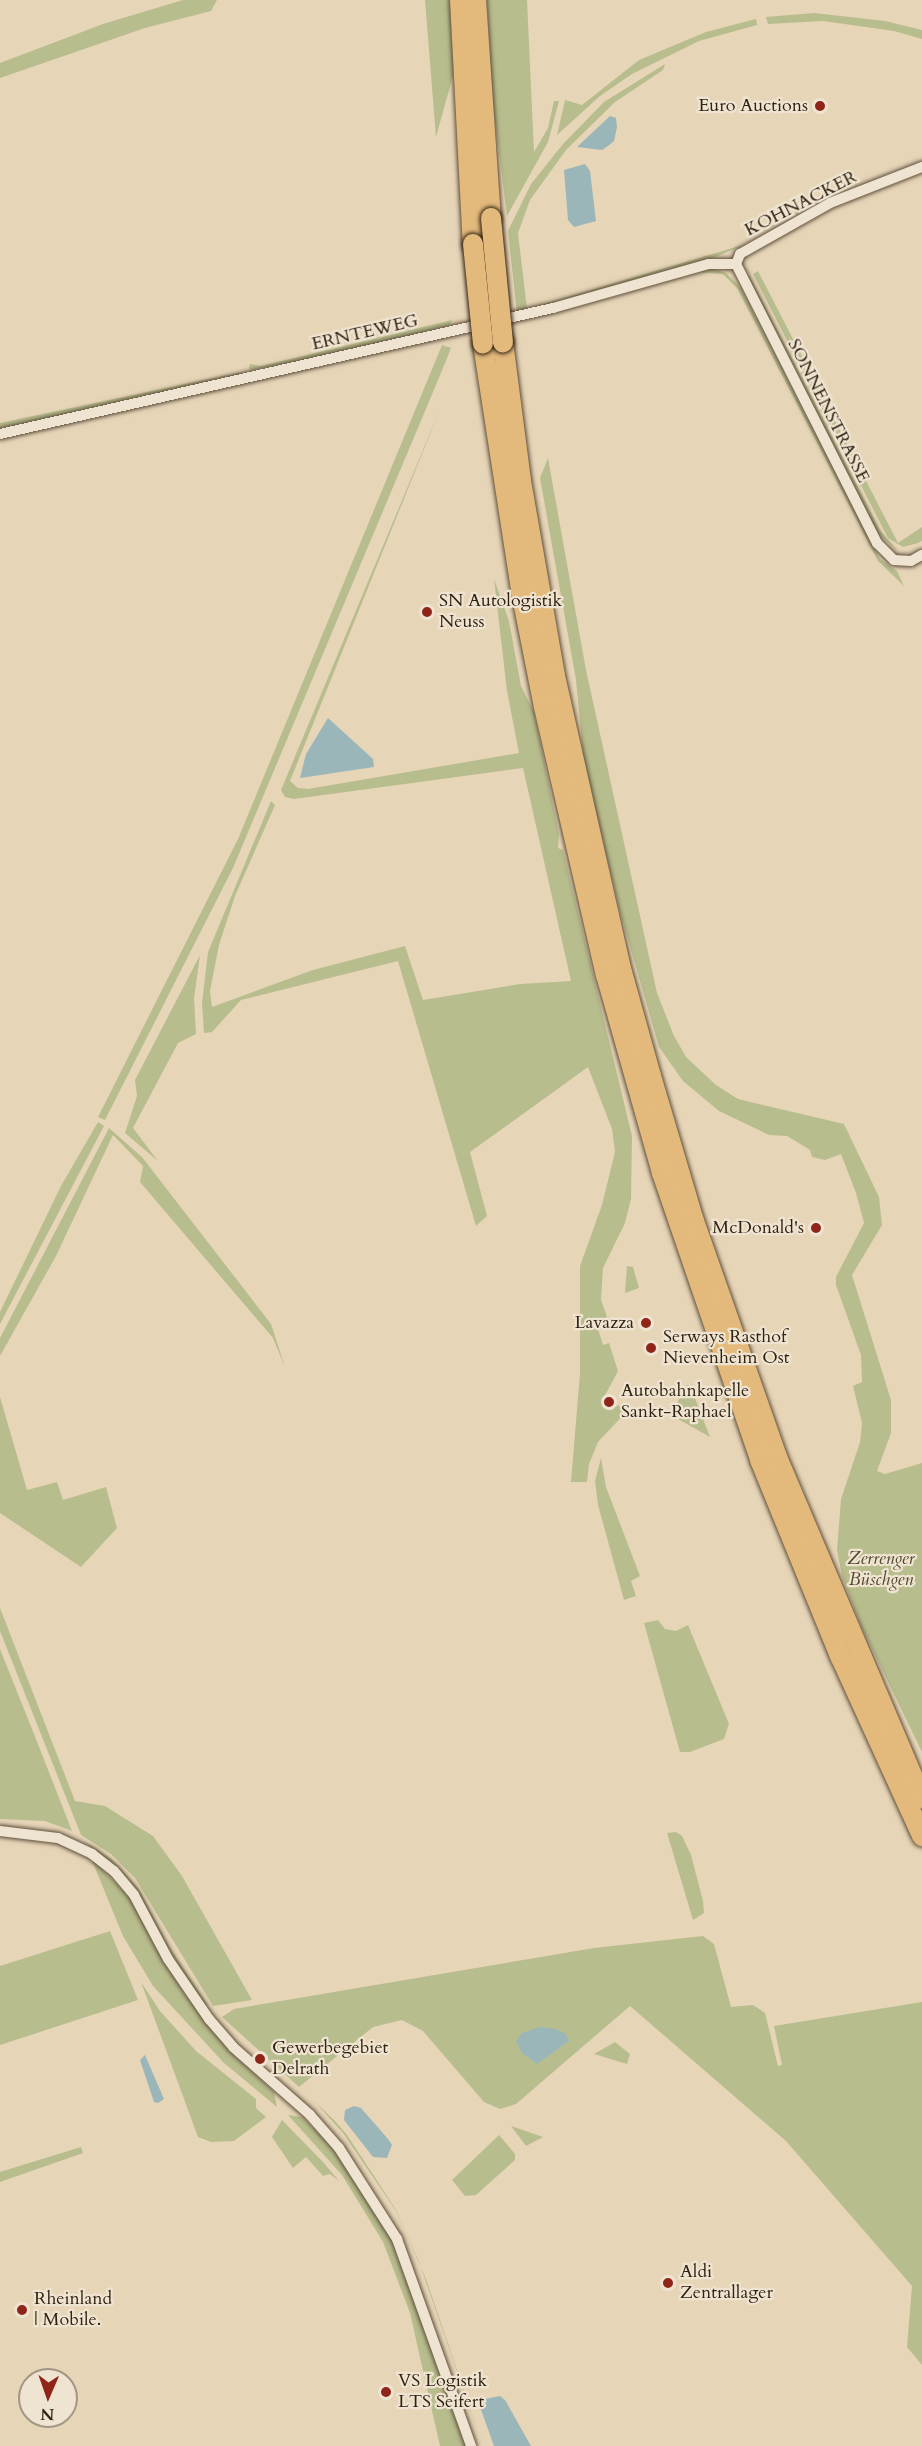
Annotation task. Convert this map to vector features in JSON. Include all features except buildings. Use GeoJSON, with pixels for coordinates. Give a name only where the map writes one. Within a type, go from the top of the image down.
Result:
{"type":"FeatureCollection","features":[{"type":"Feature","properties":{"kind":"highway"},"geometry":{"type":"LineString","coordinates":[[460,0],[473,244],[483,344],[523,601],[546,719],[606,975],[662,1173],[760,1460],[840,1658],[922,1836]]}},
{"type":"Feature","properties":{"kind":"highway"},"geometry":{"type":"LineString","coordinates":[[476,0],[491,218],[503,342],[521,482],[555,676],[620,965],[697,1232],[777,1457],[922,1797]]}},
{"type":"Feature","properties":{"kind":"street","name":"KOHNACKER"},"geometry":{"type":"LineString","coordinates":[[736,264],[740,254],[830,203],[922,167]]}},
{"type":"Feature","properties":{"kind":"street","name":"ERNTEWEG"},"geometry":{"type":"LineString","coordinates":[[0,434],[554,308],[709,264],[736,264]]}},
{"type":"Feature","properties":{"kind":"street","name":"SONNENSTRASSE"},"geometry":{"type":"LineString","coordinates":[[736,264],[886,556],[902,562],[922,555]]}},
{"type":"Feature","properties":{"kind":"street"},"geometry":{"type":"LineString","coordinates":[[0,1831],[58,1838],[82,1848],[114,1871],[134,1895],[186,1989],[214,2025],[310,2115],[339,2148],[397,2239],[471,2446]]}},
{"type":"Feature","properties":{"kind":"green space"},"geometry":{"type":"Polygon","coordinates":[[[183,0],[217,0],[211,11],[145,28],[0,78],[0,63],[103,24],[183,0]]]}},
{"type":"Feature","properties":{"kind":"green space"},"geometry":{"type":"Polygon","coordinates":[[[425,0],[452,0],[454,72],[436,137],[425,0]]]}},
{"type":"Feature","properties":{"kind":"green space"},"geometry":{"type":"Polygon","coordinates":[[[487,0],[527,0],[534,152],[548,128],[554,101],[559,101],[548,142],[507,216],[492,95],[487,0]]]}},
{"type":"Feature","properties":{"kind":"green space"},"geometry":{"type":"Polygon","coordinates":[[[814,13],[885,21],[922,30],[922,39],[894,31],[823,21],[768,24],[766,17],[814,13]]]}},
{"type":"Feature","properties":{"kind":"green space"},"geometry":{"type":"Polygon","coordinates":[[[756,19],[757,25],[699,41],[632,74],[600,96],[557,135],[565,100],[582,105],[639,60],[706,32],[756,19]]]}},
{"type":"Feature","properties":{"kind":"green space"},"geometry":{"type":"Polygon","coordinates":[[[665,64],[663,70],[615,102],[566,150],[530,200],[518,233],[527,309],[746,244],[706,261],[517,313],[508,231],[531,184],[563,144],[604,102],[665,64]]]}},
{"type":"Feature","properties":{"kind":"green space"},"geometry":{"type":"Polygon","coordinates":[[[710,268],[726,273],[741,288],[880,559],[897,571],[904,586],[878,561],[737,288],[723,274],[696,272],[710,268]]]}},
{"type":"Feature","properties":{"kind":"green space"},"geometry":{"type":"Polygon","coordinates":[[[758,271],[898,543],[922,527],[922,541],[903,547],[888,538],[753,274],[758,271]]]}},
{"type":"Feature","properties":{"kind":"green space"},"geometry":{"type":"Polygon","coordinates":[[[749,275],[880,530],[898,551],[879,535],[747,280],[749,275]]]}},
{"type":"Feature","properties":{"kind":"green space"},"geometry":{"type":"Polygon","coordinates":[[[452,320],[450,325],[360,349],[251,370],[249,368],[250,364],[261,366],[452,320]]]}},
{"type":"Feature","properties":{"kind":"green space"},"geometry":{"type":"Polygon","coordinates":[[[442,345],[451,348],[233,868],[105,1120],[98,1117],[238,839],[442,345]]]}},
{"type":"Feature","properties":{"kind":"green space"},"geometry":{"type":"Polygon","coordinates":[[[242,372],[240,376],[0,431],[0,423],[242,372]]]}},
{"type":"Feature","properties":{"kind":"green space"},"geometry":{"type":"Polygon","coordinates":[[[441,407],[290,781],[298,788],[308,789],[519,753],[507,691],[494,579],[509,621],[521,686],[534,712],[559,834],[558,848],[563,850],[632,1136],[631,1199],[625,1223],[603,1268],[601,1300],[607,1317],[596,1322],[603,1345],[609,1343],[618,1371],[602,1401],[604,1408],[612,1410],[618,1405],[627,1411],[598,1442],[589,1464],[587,1482],[571,1482],[580,1373],[580,1266],[602,1205],[615,1152],[612,1129],[588,1067],[470,1152],[487,1216],[476,1226],[398,961],[241,1000],[212,1032],[204,1033],[202,1003],[208,952],[271,801],[275,805],[235,896],[219,945],[210,991],[212,1007],[313,970],[405,946],[423,1000],[520,984],[571,981],[523,768],[294,799],[285,797],[281,790],[441,407]]]}},
{"type":"Feature","properties":{"kind":"green space","name":"Zerrenger Büschgen"},"geometry":{"type":"Polygon","coordinates":[[[548,458],[586,670],[657,993],[674,1036],[686,1057],[716,1085],[738,1099],[844,1124],[879,1197],[882,1225],[852,1275],[891,1400],[891,1433],[877,1471],[885,1474],[922,1463],[922,1752],[862,1628],[842,1576],[837,1550],[841,1499],[860,1442],[862,1423],[853,1386],[862,1382],[861,1355],[836,1285],[836,1277],[864,1223],[856,1193],[841,1154],[825,1160],[812,1157],[810,1150],[787,1136],[769,1135],[719,1111],[683,1081],[659,1047],[621,915],[584,764],[576,680],[540,478],[548,458]]]}},
{"type":"Feature","properties":{"kind":"green space"},"geometry":{"type":"Polygon","coordinates":[[[200,955],[194,998],[196,1034],[178,1043],[133,1128],[158,1161],[125,1133],[137,1096],[135,1080],[200,955]]]}},
{"type":"Feature","properties":{"kind":"green space"},"geometry":{"type":"Polygon","coordinates":[[[98,1122],[104,1126],[0,1324],[0,1312],[61,1186],[98,1122]]]}},
{"type":"Feature","properties":{"kind":"green space"},"geometry":{"type":"Polygon","coordinates":[[[109,1128],[142,1157],[271,1324],[285,1367],[273,1338],[140,1182],[143,1166],[113,1135],[56,1256],[0,1356],[0,1338],[109,1128]]]}},
{"type":"Feature","properties":{"kind":"green space"},"geometry":{"type":"Polygon","coordinates":[[[627,1266],[633,1267],[639,1288],[625,1293],[627,1266]]]}},
{"type":"Feature","properties":{"kind":"green space"},"geometry":{"type":"Polygon","coordinates":[[[687,1385],[690,1385],[710,1437],[678,1419],[677,1403],[687,1385]]]}},
{"type":"Feature","properties":{"kind":"green space"},"geometry":{"type":"Polygon","coordinates":[[[0,1397],[27,1490],[57,1482],[63,1500],[106,1487],[117,1528],[81,1567],[0,1513],[0,1397]]]}},
{"type":"Feature","properties":{"kind":"green space"},"geometry":{"type":"Polygon","coordinates":[[[601,1458],[606,1487],[640,1576],[631,1581],[636,1596],[624,1600],[598,1505],[595,1481],[601,1458]]]}},
{"type":"Feature","properties":{"kind":"green space"},"geometry":{"type":"Polygon","coordinates":[[[0,1608],[75,1801],[105,1806],[153,1836],[182,1876],[252,2000],[213,2006],[135,1878],[111,1854],[81,1835],[0,1631],[0,1608]]]}},
{"type":"Feature","properties":{"kind":"green space"},"geometry":{"type":"Polygon","coordinates":[[[658,1620],[665,1629],[676,1631],[688,1625],[729,1724],[724,1739],[690,1752],[680,1752],[644,1623],[658,1620]]]}},
{"type":"Feature","properties":{"kind":"green space"},"geometry":{"type":"Polygon","coordinates":[[[0,1649],[72,1831],[45,1821],[0,1819],[0,1649]]]}},
{"type":"Feature","properties":{"kind":"green space"},"geometry":{"type":"Polygon","coordinates":[[[676,1832],[682,1836],[691,1855],[703,1901],[704,1913],[693,1920],[667,1833],[676,1832]]]}},
{"type":"Feature","properties":{"kind":"green space"},"geometry":{"type":"Polygon","coordinates":[[[84,1841],[112,1859],[139,1889],[169,1946],[208,2005],[201,2002],[168,1950],[130,1881],[84,1841]]]}},
{"type":"Feature","properties":{"kind":"green space"},"geometry":{"type":"Polygon","coordinates":[[[91,1858],[132,1900],[183,1992],[236,2057],[274,2092],[277,2107],[224,2063],[153,1986],[123,1936],[91,1858]]]}},
{"type":"Feature","properties":{"kind":"green space"},"geometry":{"type":"Polygon","coordinates":[[[110,1931],[138,2000],[0,2045],[0,1966],[110,1931]]]}},
{"type":"Feature","properties":{"kind":"green space"},"geometry":{"type":"Polygon","coordinates":[[[703,1936],[714,1944],[731,2007],[753,2005],[765,2013],[778,2066],[782,2065],[774,2026],[922,2002],[922,2365],[907,2347],[912,2286],[786,2141],[630,2006],[516,2104],[500,2109],[484,2102],[423,2031],[402,2020],[373,2027],[299,2087],[222,2017],[234,2009],[594,1948],[703,1936]]]}},
{"type":"Feature","properties":{"kind":"green space"},"geometry":{"type":"Polygon","coordinates":[[[141,1982],[160,2011],[196,2051],[256,2099],[256,2108],[266,2117],[234,2141],[211,2142],[198,2137],[141,1982]]]}},
{"type":"Feature","properties":{"kind":"green space"},"geometry":{"type":"Polygon","coordinates":[[[615,2042],[630,2054],[627,2064],[594,2054],[615,2042]]]}},
{"type":"Feature","properties":{"kind":"green space"},"geometry":{"type":"Polygon","coordinates":[[[315,2102],[347,2135],[396,2210],[406,2232],[396,2211],[343,2133],[315,2102]]]}},
{"type":"Feature","properties":{"kind":"green space"},"geometry":{"type":"Polygon","coordinates":[[[288,2115],[302,2117],[345,2164],[390,2236],[466,2446],[440,2446],[410,2313],[383,2242],[342,2175],[288,2115]]]}},
{"type":"Feature","properties":{"kind":"green space"},"geometry":{"type":"Polygon","coordinates":[[[282,2120],[339,2181],[330,2174],[323,2176],[306,2157],[293,2168],[272,2137],[282,2120]]]}},
{"type":"Feature","properties":{"kind":"green space"},"geometry":{"type":"Polygon","coordinates":[[[511,2126],[543,2137],[526,2146],[511,2126]]]}},
{"type":"Feature","properties":{"kind":"green space"},"geometry":{"type":"Polygon","coordinates":[[[499,2135],[515,2154],[515,2160],[476,2195],[465,2196],[452,2180],[499,2135]]]}},
{"type":"Feature","properties":{"kind":"green space"},"geometry":{"type":"Polygon","coordinates":[[[81,2147],[83,2153],[0,2182],[0,2172],[81,2147]]]}},
{"type":"Feature","properties":{"kind":"green space"},"geometry":{"type":"Polygon","coordinates":[[[421,2267],[426,2279],[483,2446],[421,2267]]]}},
{"type":"Feature","properties":{"kind":"water"},"geometry":{"type":"Polygon","coordinates":[[[610,116],[616,118],[614,141],[602,150],[577,147],[610,116]]]}},
{"type":"Feature","properties":{"kind":"water"},"geometry":{"type":"Polygon","coordinates":[[[585,164],[590,171],[596,221],[574,227],[568,220],[564,170],[585,164]]]}},
{"type":"Feature","properties":{"kind":"water"},"geometry":{"type":"Polygon","coordinates":[[[328,718],[373,759],[374,767],[300,778],[306,754],[328,718]]]}},
{"type":"Feature","properties":{"kind":"water"},"geometry":{"type":"Polygon","coordinates":[[[540,2027],[556,2029],[566,2034],[569,2041],[537,2064],[522,2053],[516,2041],[522,2033],[540,2027]]]}},
{"type":"Feature","properties":{"kind":"water"},"geometry":{"type":"Polygon","coordinates":[[[145,2055],[164,2099],[158,2103],[154,2102],[140,2060],[145,2055]]]}},
{"type":"Feature","properties":{"kind":"water"},"geometry":{"type":"Polygon","coordinates":[[[354,2106],[361,2108],[392,2145],[387,2158],[373,2157],[344,2120],[345,2110],[354,2106]]]}},
{"type":"Feature","properties":{"kind":"water"},"geometry":{"type":"Polygon","coordinates":[[[500,2396],[505,2400],[531,2446],[494,2446],[480,2407],[485,2399],[500,2396]]]}},
{"type":"Feature","properties":{"kind":"place","name":"Euro Auctions"},"geometry":{"type":"Point","coordinates":[820,106]}},
{"type":"Feature","properties":{"kind":"place","name":"SN Autologistik Neuss"},"geometry":{"type":"Point","coordinates":[427,612]}},
{"type":"Feature","properties":{"kind":"place","name":"McDonald's"},"geometry":{"type":"Point","coordinates":[816,1228]}},
{"type":"Feature","properties":{"kind":"place","name":"Lavazza"},"geometry":{"type":"Point","coordinates":[646,1323]}},
{"type":"Feature","properties":{"kind":"place","name":"Serways Rasthof Nievenheim Ost"},"geometry":{"type":"Point","coordinates":[651,1348]}},
{"type":"Feature","properties":{"kind":"place","name":"Autobahnkapelle Sankt-Raphael"},"geometry":{"type":"Point","coordinates":[609,1402]}},
{"type":"Feature","properties":{"kind":"place","name":"Gewerbegebiet Delrath"},"geometry":{"type":"Point","coordinates":[260,2059]}},
{"type":"Feature","properties":{"kind":"place","name":"Aldi Zentrallager"},"geometry":{"type":"Point","coordinates":[668,2283]}},
{"type":"Feature","properties":{"kind":"place","name":"Rheinland | Mobile."},"geometry":{"type":"Point","coordinates":[22,2310]}},
{"type":"Feature","properties":{"kind":"place","name":"VS Logistik LTS Seifert"},"geometry":{"type":"Point","coordinates":[386,2392]}}]}
